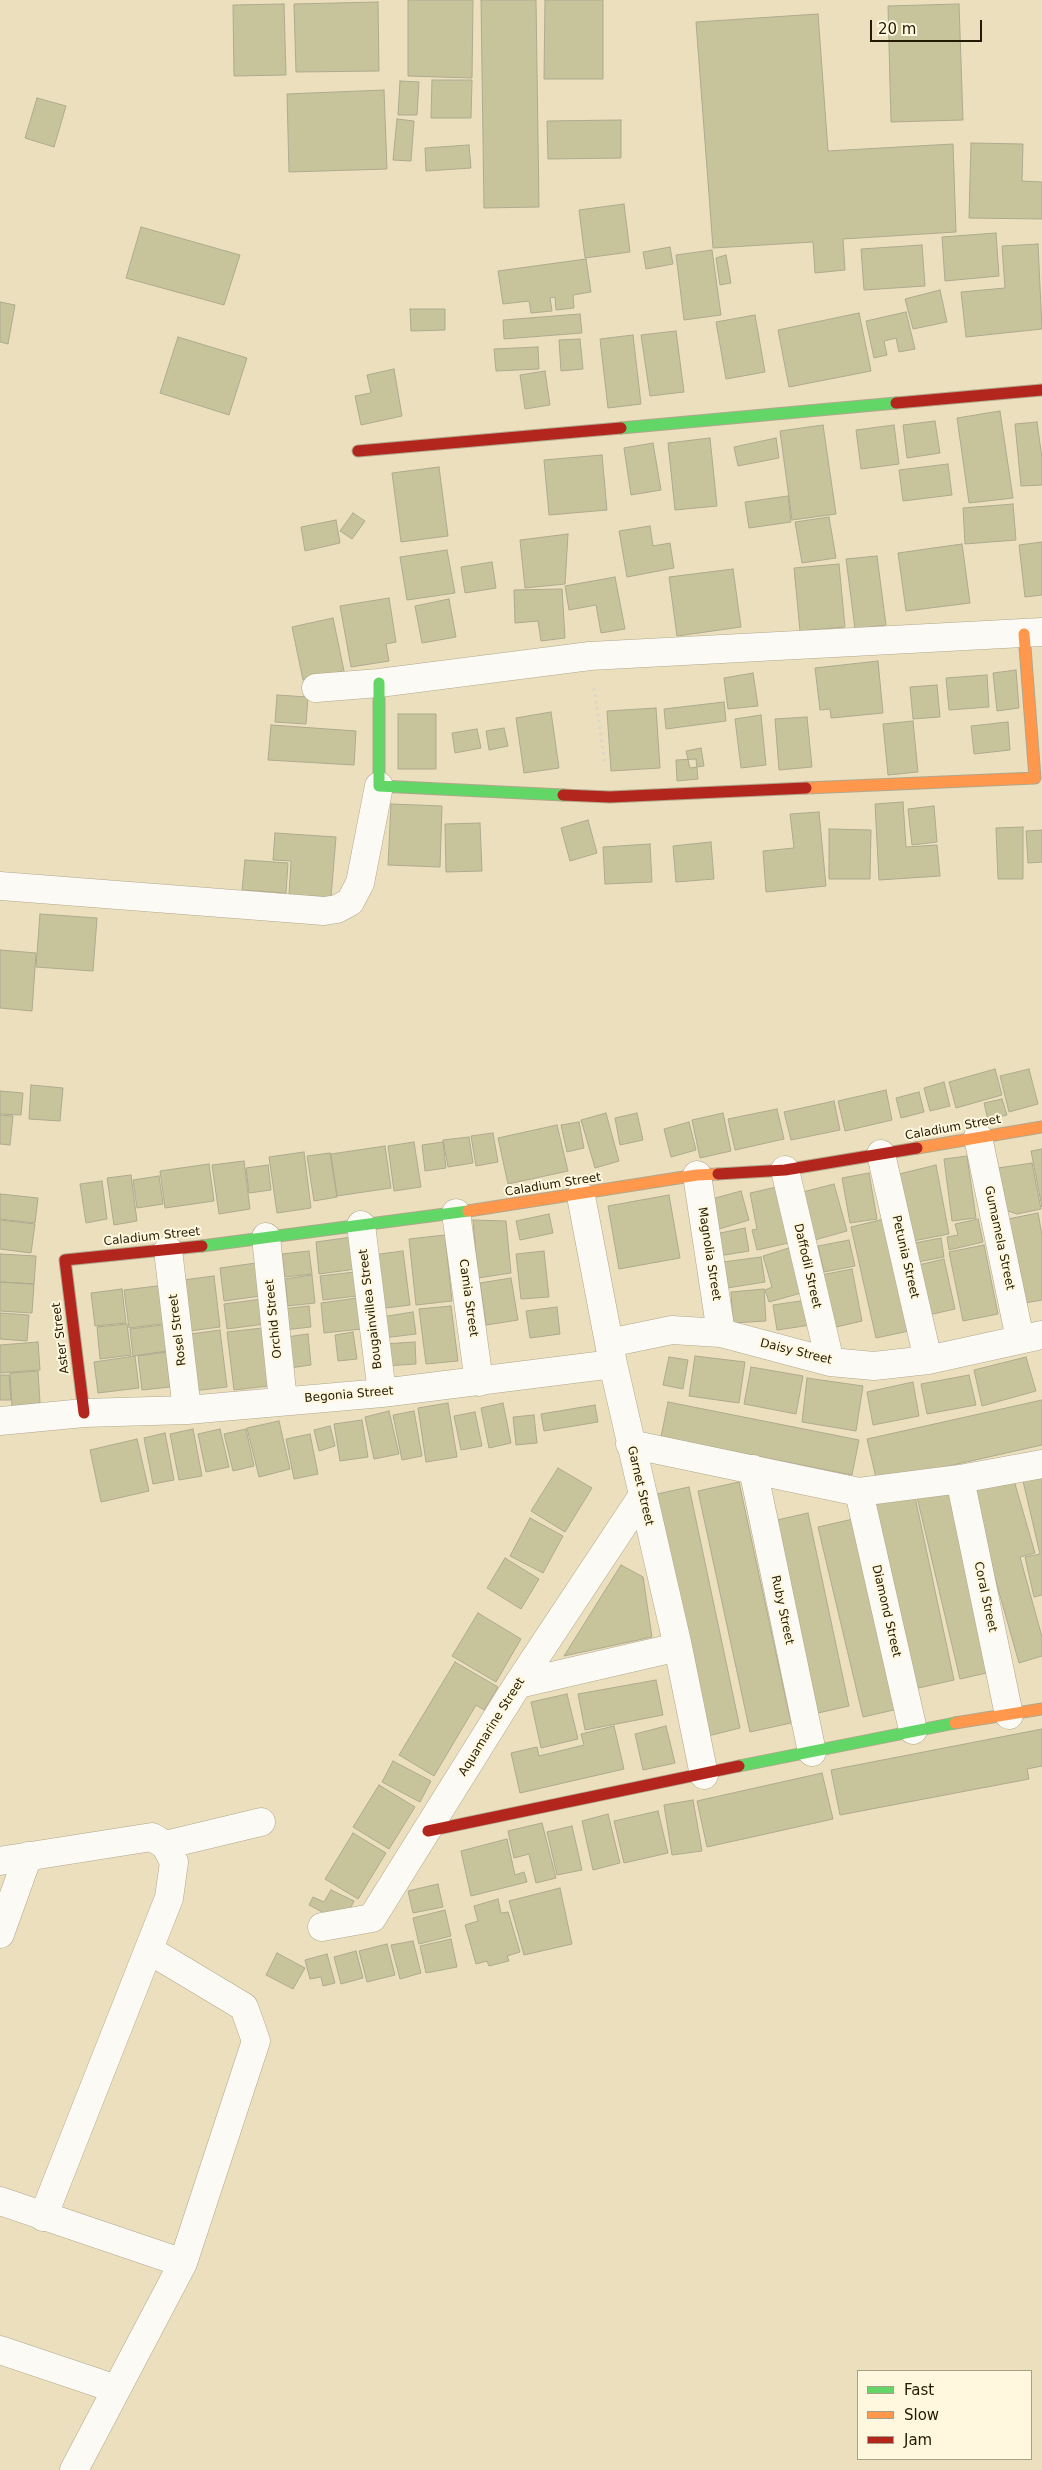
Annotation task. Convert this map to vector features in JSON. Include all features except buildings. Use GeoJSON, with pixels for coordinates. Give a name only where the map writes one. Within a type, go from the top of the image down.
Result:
{"type":"FeatureCollection","features":[{"type":"Feature","properties":{"kind":"street"},"geometry":{"type":"LineString","coordinates":[[358,451],[1042,390]]}},
{"type":"Feature","properties":{"kind":"street"},"geometry":{"type":"LineString","coordinates":[[316,688],[380,683],[590,656],[1033,633],[1039,778],[610,797],[380,786]]}},
{"type":"Feature","properties":{"kind":"street"},"geometry":{"type":"LineString","coordinates":[[0,886],[324,911],[337,909],[350,902],[360,883],[380,786],[380,683]]}},
{"type":"Feature","properties":{"kind":"street","name":"Caladium Street"},"geometry":{"type":"LineString","coordinates":[[66,1260],[168,1250],[581,1196],[697,1174],[785,1170],[1042,1127]]}},
{"type":"Feature","properties":{"kind":"street","name":"Gumamela Street"},"geometry":{"type":"LineString","coordinates":[[978,1137],[1031,1337]]}},
{"type":"Feature","properties":{"kind":"street","name":"Petunia Street"},"geometry":{"type":"LineString","coordinates":[[881,1154],[928,1360]]}},
{"type":"Feature","properties":{"kind":"street","name":"Daffodil Street"},"geometry":{"type":"LineString","coordinates":[[785,1170],[830,1362]]}},
{"type":"Feature","properties":{"kind":"street","name":"Magnolia Street"},"geometry":{"type":"LineString","coordinates":[[697,1174],[721,1333]]}},
{"type":"Feature","properties":{"kind":"street","name":"Garnet Street"},"geometry":{"type":"LineString","coordinates":[[581,1196],[630,1444],[678,1647],[704,1775]]}},
{"type":"Feature","properties":{"kind":"street","name":"Camia Street"},"geometry":{"type":"LineString","coordinates":[[456,1213],[479,1382]]}},
{"type":"Feature","properties":{"kind":"street","name":"Bougainvillea Street"},"geometry":{"type":"LineString","coordinates":[[361,1225],[382,1393]]}},
{"type":"Feature","properties":{"kind":"street","name":"Orchid Street"},"geometry":{"type":"LineString","coordinates":[[266,1237],[283,1401]]}},
{"type":"Feature","properties":{"kind":"street","name":"Rosel Street"},"geometry":{"type":"LineString","coordinates":[[168,1250],[187,1410]]}},
{"type":"Feature","properties":{"kind":"street","name":"Aster Street"},"geometry":{"type":"LineString","coordinates":[[66,1260],[84,1413]]}},
{"type":"Feature","properties":{"kind":"street","name":"Daisy Street"},"geometry":{"type":"LineString","coordinates":[[611,1354],[672,1330],[721,1333],[830,1362],[874,1366],[928,1360],[1031,1337]]}},
{"type":"Feature","properties":{"kind":"street","name":"Begonia Street"},"geometry":{"type":"LineString","coordinates":[[0,1421],[84,1413],[187,1410],[382,1393],[479,1382],[611,1354]]}},
{"type":"Feature","properties":{"kind":"street"},"geometry":{"type":"LineString","coordinates":[[630,1444],[859,1492],[960,1479],[1042,1464]]}},
{"type":"Feature","properties":{"kind":"street","name":"Ruby Street"},"geometry":{"type":"LineString","coordinates":[[753,1469],[812,1752]]}},
{"type":"Feature","properties":{"kind":"street","name":"Coral Street"},"geometry":{"type":"LineString","coordinates":[[960,1479],[1010,1715]]}},
{"type":"Feature","properties":{"kind":"street","name":"Diamond Street"},"geometry":{"type":"LineString","coordinates":[[859,1492],[913,1730]]}},
{"type":"Feature","properties":{"kind":"street","name":"Aquamarine Street"},"geometry":{"type":"LineString","coordinates":[[322,1927],[372,1918],[518,1684],[643,1495]]}},
{"type":"Feature","properties":{"kind":"street"},"geometry":{"type":"LineString","coordinates":[[518,1684],[678,1647]]}},
{"type":"Feature","properties":{"kind":"street"},"geometry":{"type":"LineString","coordinates":[[428,1831],[913,1730],[1042,1709]]}},
{"type":"Feature","properties":{"kind":"street"},"geometry":{"type":"LineString","coordinates":[[165,1845],[262,1822]]}},
{"type":"Feature","properties":{"kind":"street"},"geometry":{"type":"LineString","coordinates":[[0,1861],[152,1837],[165,1845],[174,1862],[169,1898],[43,2216]]}},
{"type":"Feature","properties":{"kind":"street"},"geometry":{"type":"LineString","coordinates":[[0,1934],[28,1856]]}},
{"type":"Feature","properties":{"kind":"street"},"geometry":{"type":"LineString","coordinates":[[74,2470],[183,2263],[256,2041],[244,2007],[149,1950]]}},
{"type":"Feature","properties":{"kind":"street"},"geometry":{"type":"LineString","coordinates":[[0,2201],[183,2263]]}},
{"type":"Feature","properties":{"kind":"street"},"geometry":{"type":"LineString","coordinates":[[0,2350],[116,2389]]}},
{"type":"Feature","properties":{"kind":"path"},"geometry":{"type":"LineString","coordinates":[[590,656],[610,797]]}},
{"type":"Feature","properties":{"kind":"traffic: fast"},"geometry":{"type":"LineString","coordinates":[[621,428],[896,403]]}},
{"type":"Feature","properties":{"kind":"traffic: fast"},"geometry":{"type":"LineString","coordinates":[[379,683],[379,786],[563,795]]}},
{"type":"Feature","properties":{"kind":"traffic: fast"},"geometry":{"type":"LineString","coordinates":[[202,1246],[468,1211]]}},
{"type":"Feature","properties":{"kind":"traffic: fast"},"geometry":{"type":"LineString","coordinates":[[739,1766],[955,1723]]}},
{"type":"Feature","properties":{"kind":"traffic: slow"},"geometry":{"type":"LineString","coordinates":[[806,788],[1035,778],[1024,634]]}},
{"type":"Feature","properties":{"kind":"traffic: slow"},"geometry":{"type":"LineString","coordinates":[[917,1148],[1042,1127]]}},
{"type":"Feature","properties":{"kind":"traffic: slow"},"geometry":{"type":"LineString","coordinates":[[468,1211],[697,1175],[718,1174]]}},
{"type":"Feature","properties":{"kind":"traffic: slow"},"geometry":{"type":"LineString","coordinates":[[955,1723],[1042,1709]]}},
{"type":"Feature","properties":{"kind":"traffic: jam"},"geometry":{"type":"LineString","coordinates":[[896,403],[1042,390]]}},
{"type":"Feature","properties":{"kind":"traffic: jam"},"geometry":{"type":"LineString","coordinates":[[358,451],[621,428]]}},
{"type":"Feature","properties":{"kind":"traffic: jam"},"geometry":{"type":"LineString","coordinates":[[563,795],[610,797],[806,788]]}},
{"type":"Feature","properties":{"kind":"traffic: jam"},"geometry":{"type":"LineString","coordinates":[[718,1174],[785,1170],[917,1148]]}},
{"type":"Feature","properties":{"kind":"traffic: jam"},"geometry":{"type":"LineString","coordinates":[[84,1413],[65,1260],[202,1246]]}},
{"type":"Feature","properties":{"kind":"traffic: jam"},"geometry":{"type":"LineString","coordinates":[[428,1831],[739,1766]]}}]}
